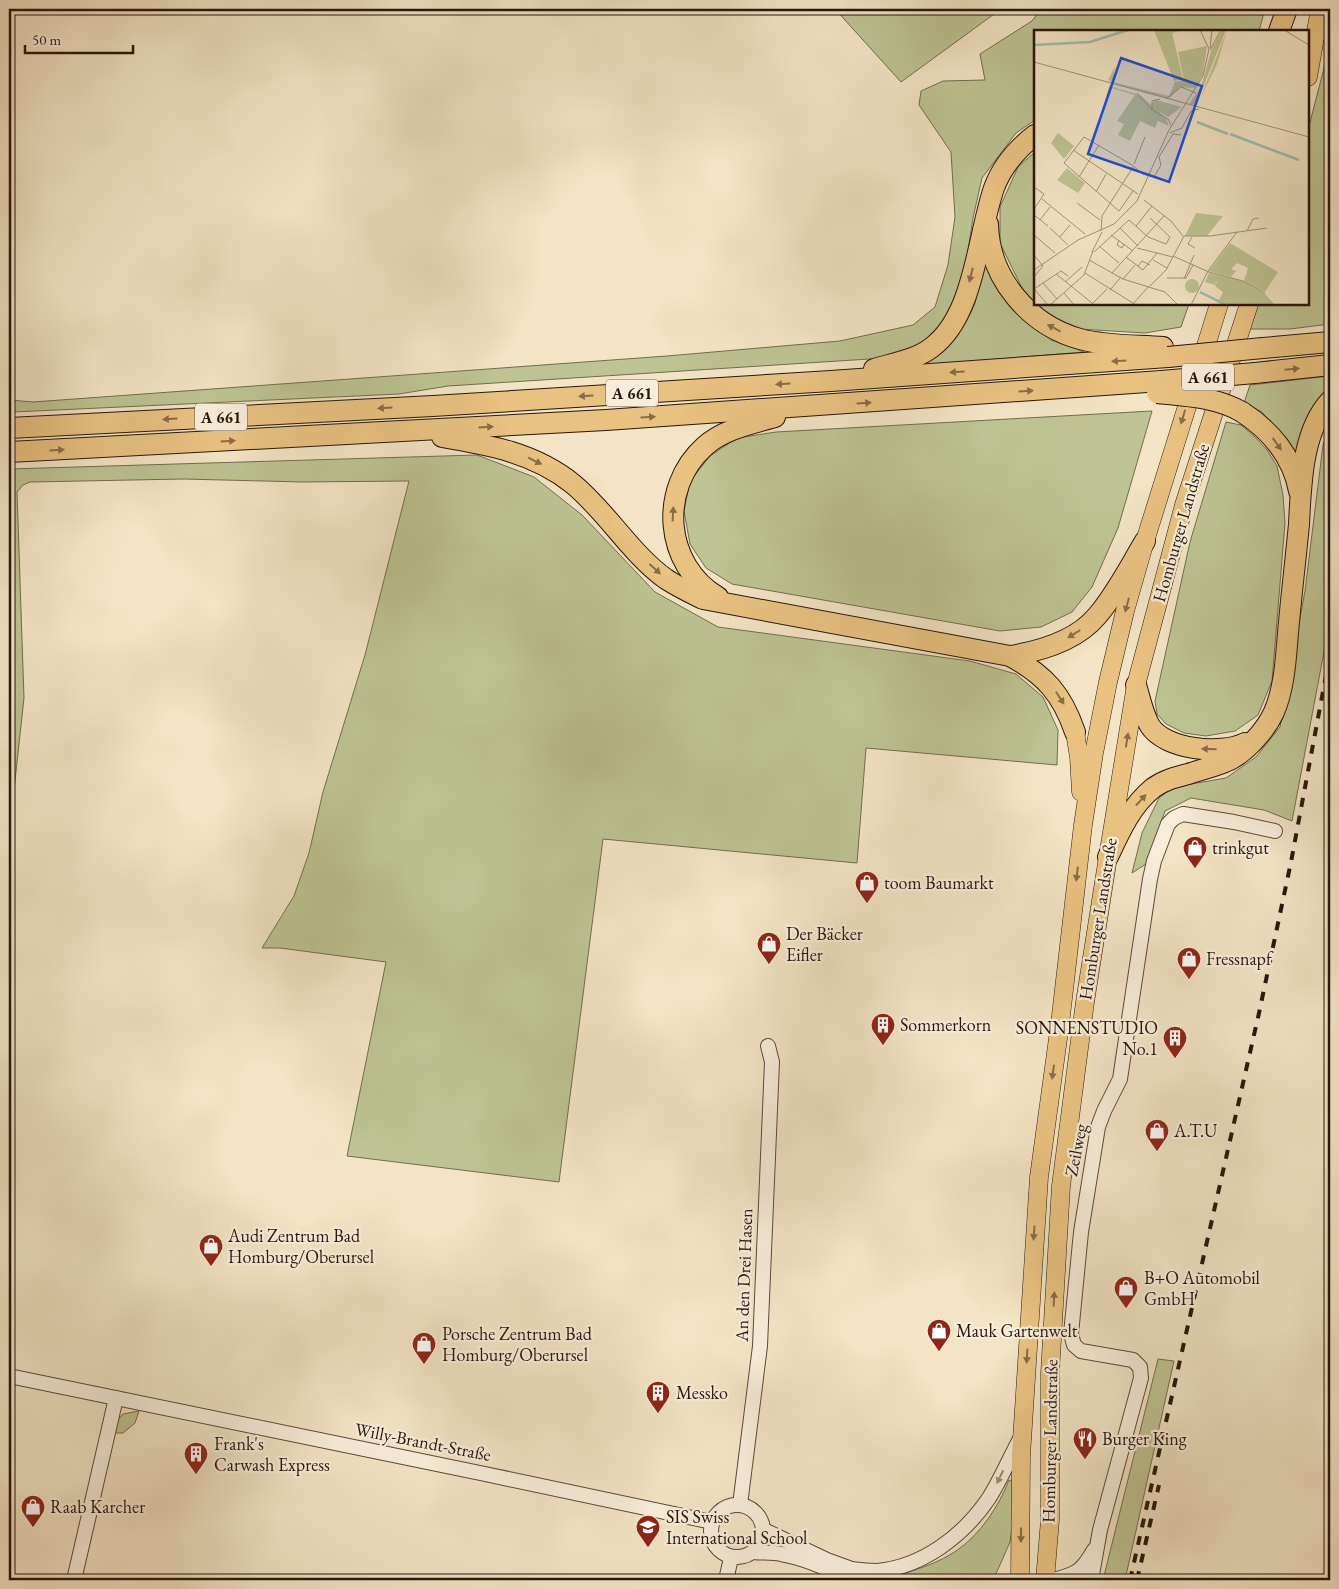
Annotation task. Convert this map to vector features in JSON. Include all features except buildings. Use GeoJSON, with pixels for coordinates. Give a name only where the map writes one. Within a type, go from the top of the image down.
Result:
{"type":"FeatureCollection","features":[{"type":"Feature","properties":{"kind":"highway"},"geometry":{"type":"LineString","coordinates":[[1278,30],[1287,9]]}},
{"type":"Feature","properties":{"kind":"highway"},"geometry":{"type":"LineString","coordinates":[[831,381],[915,358],[931,348],[944,336],[954,322],[967,292],[994,187],[1006,165],[1022,145],[1034,136]]}},
{"type":"Feature","properties":{"kind":"highway","name":"A 661"},"geometry":{"type":"LineString","coordinates":[[988,211],[991,249],[997,267],[1017,299],[1038,318],[1063,333],[1080,339],[1169,352]]}},
{"type":"Feature","properties":{"kind":"highway","name":"A 661"},"geometry":{"type":"LineString","coordinates":[[9,428],[434,406],[831,381],[1169,352],[1216,353],[1330,342]]}},
{"type":"Feature","properties":{"kind":"highway","name":"A 661"},"geometry":{"type":"LineString","coordinates":[[9,452],[606,420],[1095,387],[1159,387],[1254,373],[1330,365]]}},
{"type":"Feature","properties":{"kind":"highway"},"geometry":{"type":"LineString","coordinates":[[1159,387],[1223,403],[1242,412],[1267,430],[1276,441],[1291,467],[1300,496]]}},
{"type":"Feature","properties":{"kind":"highway"},"geometry":{"type":"LineString","coordinates":[[1108,857],[1130,813],[1155,786],[1169,779],[1226,762],[1241,753],[1265,728],[1274,711],[1284,665],[1300,496],[1309,441],[1316,421],[1330,401]]}},
{"type":"Feature","properties":{"kind":"highway"},"geometry":{"type":"LineString","coordinates":[[816,406],[724,433],[705,446],[696,456],[680,481],[674,502],[673,524],[677,545],[699,583],[716,596],[736,606],[1010,656],[1029,653],[1056,644],[1082,629],[1096,617],[1111,597],[1145,541]]}},
{"type":"Feature","properties":{"kind":"highway","name":"A 661"},"geometry":{"type":"LineString","coordinates":[[403,431],[484,444],[508,450],[545,466],[572,483],[666,579],[685,591],[703,599],[736,606]]}},
{"type":"Feature","properties":{"kind":"highway"},"geometry":{"type":"LineString","coordinates":[[1010,656],[1034,670],[1058,694],[1075,732]]}},
{"type":"Feature","properties":{"kind":"highway"},"geometry":{"type":"LineString","coordinates":[[1136,685],[1145,715],[1151,727],[1170,742],[1200,749],[1219,750],[1240,746],[1256,737]]}},
{"type":"Feature","properties":{"kind":"main road"},"geometry":{"type":"LineString","coordinates":[[1290,30],[1294,9]]}},
{"type":"Feature","properties":{"kind":"main road"},"geometry":{"type":"LineString","coordinates":[[1309,71],[1320,9]]}},
{"type":"Feature","properties":{"kind":"main road","name":"Homburger Landstraße"},"geometry":{"type":"LineString","coordinates":[[1020,1580],[1021,1456],[1038,1177],[1060,1024],[1083,825],[1094,753],[1125,611],[1219,305]]}},
{"type":"Feature","properties":{"kind":"main road","name":"Homburger Landstraße"},"geometry":{"type":"LineString","coordinates":[[1045,1580],[1050,1520],[1050,1373],[1061,1186],[1084,1012],[1108,857],[1136,685],[1184,505],[1249,305]]}},
{"type":"Feature","properties":{"kind":"main road"},"geometry":{"type":"LineString","coordinates":[[1075,732],[1079,757],[1083,825]]}},
{"type":"Feature","properties":{"kind":"street","name":"Zeilweg"},"geometry":{"type":"LineString","coordinates":[[1091,1580],[1096,1548],[1141,1372],[1140,1367],[1133,1360],[1081,1351],[1074,1345],[1071,1334],[1076,1276],[1098,1127],[1120,1080],[1154,861],[1168,824],[1174,818],[1183,814],[1275,831]]}},
{"type":"Feature","properties":{"kind":"street","name":"An den Drei Hasen"},"geometry":{"type":"LineString","coordinates":[[740,1505],[760,1346],[772,1062],[768,1046]]}},
{"type":"Feature","properties":{"kind":"street","name":"Willy-Brandt-Straße"},"geometry":{"type":"LineString","coordinates":[[9,1376],[712,1522]]}},
{"type":"Feature","properties":{"kind":"street"},"geometry":{"type":"LineString","coordinates":[[74,1580],[116,1398]]}},
{"type":"Feature","properties":{"kind":"street"},"geometry":{"type":"LineString","coordinates":[[764,1530],[850,1575],[910,1563],[939,1549],[968,1524],[988,1498],[1023,1434]]}},
{"type":"Feature","properties":{"kind":"street"},"geometry":{"type":"LineString","coordinates":[[740,1505],[751,1509],[757,1514],[764,1530],[763,1538],[754,1552],[740,1558],[731,1558],[716,1548],[710,1532],[712,1522],[721,1510],[728,1506],[740,1505]]}},
{"type":"Feature","properties":{"kind":"street","name":"Zeilweg"},"geometry":{"type":"LineString","coordinates":[[1053,1580],[1077,1573],[1087,1563],[1096,1548]]}},
{"type":"Feature","properties":{"kind":"street"},"geometry":{"type":"LineString","coordinates":[[754,1552],[780,1554],[832,1571],[882,1580]]}},
{"type":"Feature","properties":{"kind":"street"},"geometry":{"type":"LineString","coordinates":[[726,1580],[731,1558]]}},
{"type":"Feature","properties":{"kind":"green space"},"geometry":{"type":"Polygon","coordinates":[[[835,9],[1001,9],[901,82],[835,9]]]}},
{"type":"Feature","properties":{"kind":"green space"},"geometry":{"type":"Polygon","coordinates":[[[1041,9],[1265,9],[1259,30],[1034,30],[1034,121],[1016,133],[982,178],[973,218],[962,290],[942,329],[918,347],[885,358],[448,386],[399,394],[14,412],[10,400],[33,402],[667,356],[840,341],[913,325],[935,307],[948,265],[955,217],[951,152],[919,105],[921,91],[943,81],[985,80],[980,54],[1032,21],[1041,9]]]}},
{"type":"Feature","properties":{"kind":"green space"},"geometry":{"type":"Polygon","coordinates":[[[1330,45],[1330,324],[1290,329],[1246,329],[1254,305],[1309,305],[1309,126],[1330,45]]]}},
{"type":"Feature","properties":{"kind":"green space"},"geometry":{"type":"Polygon","coordinates":[[[1034,153],[1034,304],[1021,286],[1000,243],[1000,207],[1018,167],[1034,153]]]}},
{"type":"Feature","properties":{"kind":"green space"},"geometry":{"type":"Polygon","coordinates":[[[985,246],[997,285],[1015,312],[1051,340],[1084,352],[924,365],[954,337],[971,312],[977,296],[985,246]]]}},
{"type":"Feature","properties":{"kind":"green space"},"geometry":{"type":"Polygon","coordinates":[[[1034,305],[1189,305],[1181,327],[1145,333],[1079,329],[1040,313],[1034,305]]]}},
{"type":"Feature","properties":{"kind":"green space"},"geometry":{"type":"Polygon","coordinates":[[[1330,376],[1330,390],[1322,398],[1301,471],[1279,434],[1262,412],[1244,403],[1250,385],[1330,376]]]}},
{"type":"Feature","properties":{"kind":"green space"},"geometry":{"type":"Polygon","coordinates":[[[1152,411],[1118,528],[1092,587],[1072,612],[1041,627],[1000,631],[732,584],[706,568],[690,544],[684,511],[690,481],[710,456],[737,438],[776,432],[1152,411]]]}},
{"type":"Feature","properties":{"kind":"green space"},"geometry":{"type":"Polygon","coordinates":[[[1226,422],[1241,425],[1255,437],[1267,450],[1277,466],[1283,495],[1285,523],[1272,681],[1258,715],[1235,731],[1206,736],[1184,733],[1166,724],[1157,714],[1155,701],[1190,542],[1226,422]]]}},
{"type":"Feature","properties":{"kind":"green space"},"geometry":{"type":"Polygon","coordinates":[[[1330,426],[1330,620],[1292,821],[1264,810],[1191,798],[1165,811],[1146,864],[1132,873],[1142,833],[1159,798],[1174,787],[1226,778],[1256,757],[1280,727],[1305,591],[1323,445],[1330,426]]]}},
{"type":"Feature","properties":{"kind":"green space"},"geometry":{"type":"Polygon","coordinates":[[[477,455],[534,477],[582,515],[655,592],[718,627],[970,661],[1016,674],[1043,697],[1058,730],[1057,765],[866,748],[857,863],[603,839],[559,1182],[347,1156],[386,962],[280,948],[262,948],[294,896],[309,853],[323,792],[365,655],[409,481],[302,482],[183,479],[30,482],[23,485],[17,492],[24,698],[14,790],[9,813],[9,469],[477,455]]]}},
{"type":"Feature","properties":{"kind":"green space"},"geometry":{"type":"Polygon","coordinates":[[[1158,1359],[1174,1361],[1125,1580],[1103,1580],[1158,1359]]]}},
{"type":"Feature","properties":{"kind":"green space"},"geometry":{"type":"Polygon","coordinates":[[[139,1411],[135,1423],[123,1433],[113,1433],[117,1421],[123,1414],[139,1411]]]}},
{"type":"Feature","properties":{"kind":"green space"},"geometry":{"type":"Polygon","coordinates":[[[1009,1480],[1013,1481],[1010,1542],[995,1576],[931,1580],[901,1577],[903,1574],[944,1558],[973,1537],[988,1519],[1000,1500],[1009,1480]]]}},
{"type":"Feature","properties":{"kind":"railway"},"geometry":{"type":"LineString","coordinates":[[1130,1580],[1259,1013],[1291,862],[1330,654]]}},
{"type":"Feature","properties":{"kind":"railway"},"geometry":{"type":"LineString","coordinates":[[1137,1580],[1159,1485]]}},
{"type":"Feature","properties":{"kind":"place","name":"trinkgut"},"geometry":{"type":"Point","coordinates":[1195,869]}},
{"type":"Feature","properties":{"kind":"place","name":"toom Baumarkt"},"geometry":{"type":"Point","coordinates":[867,904]}},
{"type":"Feature","properties":{"kind":"place","name":"Der Bäcker Eifler"},"geometry":{"type":"Point","coordinates":[769,965]}},
{"type":"Feature","properties":{"kind":"place","name":"Fressnapf"},"geometry":{"type":"Point","coordinates":[1189,980]}},
{"type":"Feature","properties":{"kind":"place","name":"Sommerkorn"},"geometry":{"type":"Point","coordinates":[883,1046]}},
{"type":"Feature","properties":{"kind":"place","name":"SONNENSTUDIO No.1"},"geometry":{"type":"Point","coordinates":[1175,1059]}},
{"type":"Feature","properties":{"kind":"place","name":"A.T.U"},"geometry":{"type":"Point","coordinates":[1157,1152]}},
{"type":"Feature","properties":{"kind":"place","name":"Audi Zentrum Bad Homburg/Oberursel"},"geometry":{"type":"Point","coordinates":[211,1267]}},
{"type":"Feature","properties":{"kind":"place","name":"B+O Automobil GmbH"},"geometry":{"type":"Point","coordinates":[1126,1309]}},
{"type":"Feature","properties":{"kind":"place","name":"Mauk Gartenwelt"},"geometry":{"type":"Point","coordinates":[939,1352]}},
{"type":"Feature","properties":{"kind":"place","name":"Porsche Zentrum Bad Homburg/Oberursel"},"geometry":{"type":"Point","coordinates":[424,1365]}},
{"type":"Feature","properties":{"kind":"place","name":"Messko"},"geometry":{"type":"Point","coordinates":[658,1414]}},
{"type":"Feature","properties":{"kind":"place","name":"Burger King"},"geometry":{"type":"Point","coordinates":[1085,1460]}},
{"type":"Feature","properties":{"kind":"place","name":"Frank's Carwash Express"},"geometry":{"type":"Point","coordinates":[196,1475]}},
{"type":"Feature","properties":{"kind":"place","name":"Raab Karcher"},"geometry":{"type":"Point","coordinates":[33,1528]}},
{"type":"Feature","properties":{"kind":"place","name":"SIS Swiss International School"},"geometry":{"type":"Point","coordinates":[648,1548]}}]}
